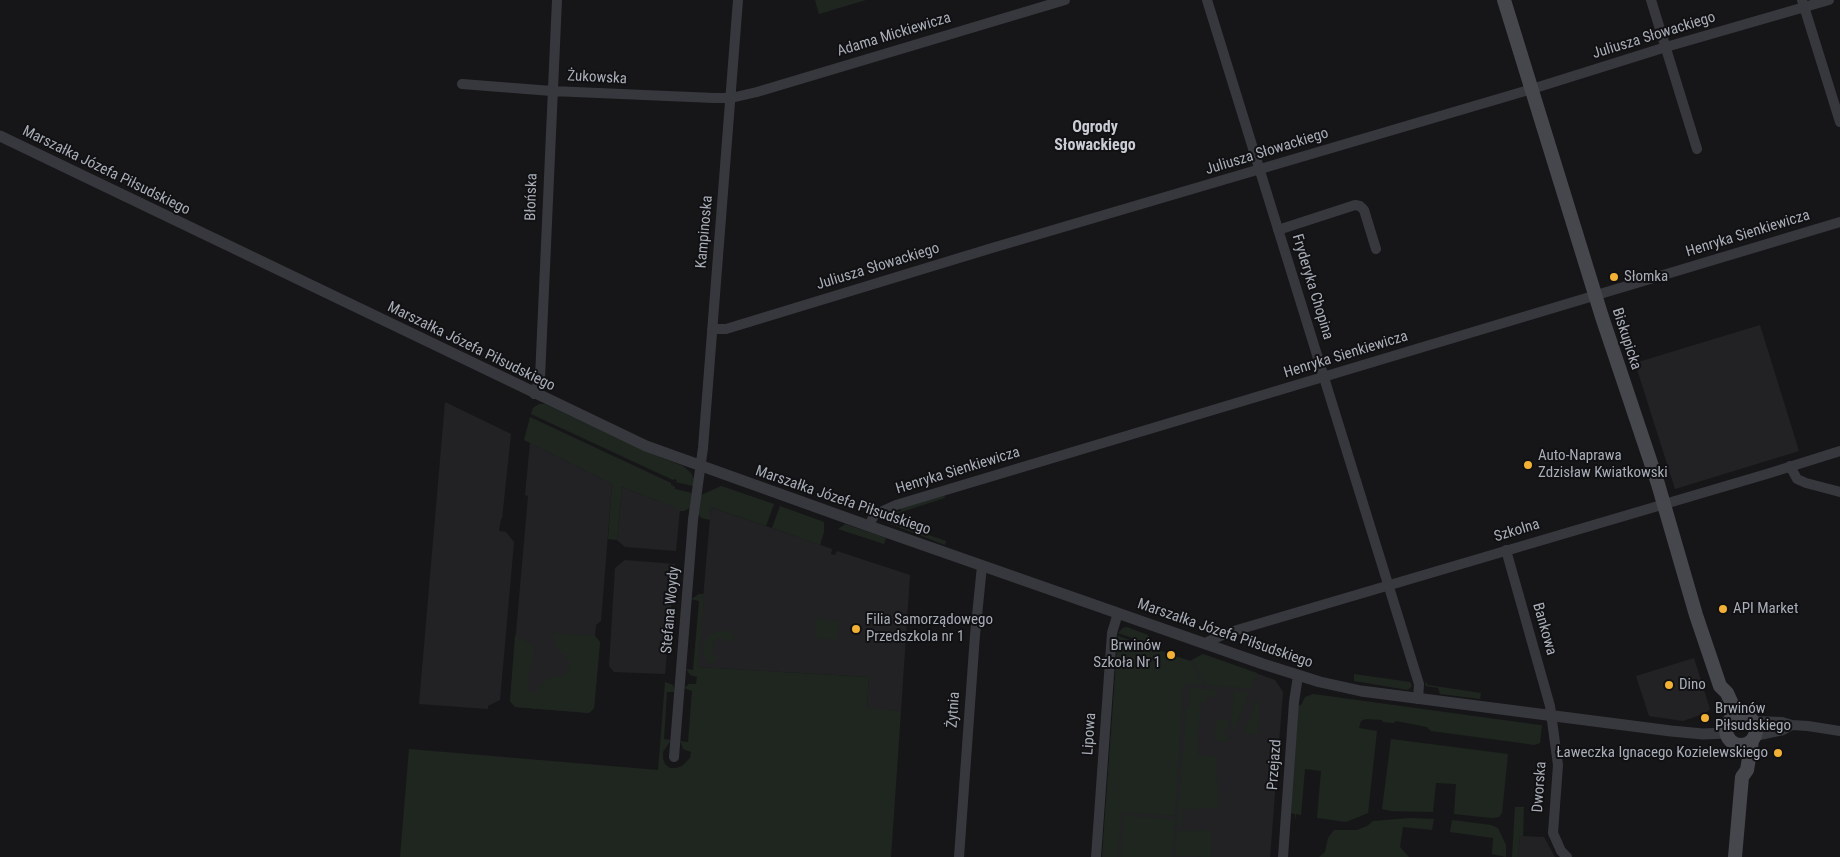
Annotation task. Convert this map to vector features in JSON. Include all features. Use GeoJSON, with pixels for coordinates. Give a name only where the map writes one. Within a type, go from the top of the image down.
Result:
{"type":"FeatureCollection","features":[{"type":"Feature","properties":{"kind":"main road","name":"Biskupicka"},"geometry":{"type":"LineString","coordinates":[[1504,0],[1595,296],[1664,504],[1720,686],[1727,693],[1732,704],[1748,718]]}},
{"type":"Feature","properties":{"kind":"main road","name":"Biskupicka"},"geometry":{"type":"LineString","coordinates":[[1720,686],[1718,694],[1729,733],[1738,753],[1738,769],[1742,777]]}},
{"type":"Feature","properties":{"kind":"main road"},"geometry":{"type":"LineString","coordinates":[[1734,716],[1748,718],[1756,728],[1753,739],[1743,745],[1729,733],[1734,716]]}},
{"type":"Feature","properties":{"kind":"main road","name":"Biskupicka"},"geometry":{"type":"LineString","coordinates":[[1735,857],[1742,777],[1747,770],[1753,739]]}},
{"type":"Feature","properties":{"kind":"street","name":"Błońska"},"geometry":{"type":"LineString","coordinates":[[534,394],[540,378],[557,0]]}},
{"type":"Feature","properties":{"kind":"street","name":"Kampinoska"},"geometry":{"type":"LineString","coordinates":[[701,466],[738,0]]}},
{"type":"Feature","properties":{"kind":"street","name":"Adama Mickiewicza"},"geometry":{"type":"LineString","coordinates":[[731,98],[1066,0]]}},
{"type":"Feature","properties":{"kind":"street","name":"Fryderyka Chopina"},"geometry":{"type":"LineString","coordinates":[[1207,0],[1419,684],[1418,699]]}},
{"type":"Feature","properties":{"kind":"street"},"geometry":{"type":"LineString","coordinates":[[1652,0],[1697,150]]}},
{"type":"Feature","properties":{"kind":"street","name":"Juliusza Słowackiego"},"geometry":{"type":"LineString","coordinates":[[712,329],[726,329],[992,248],[1532,89],[1803,4],[1829,0]]}},
{"type":"Feature","properties":{"kind":"street"},"geometry":{"type":"LineString","coordinates":[[1803,4],[1840,122]]}},
{"type":"Feature","properties":{"kind":"street","name":"Żukowska"},"geometry":{"type":"LineString","coordinates":[[462,84],[552,91],[731,98]]}},
{"type":"Feature","properties":{"kind":"street","name":"Marszałka Józefa Piłsudskiego"},"geometry":{"type":"LineString","coordinates":[[0,136],[534,394],[646,446],[868,526],[1298,676],[1346,688],[1418,699],[1679,732],[1703,734],[1729,733]]}},
{"type":"Feature","properties":{"kind":"street"},"geometry":{"type":"LineString","coordinates":[[1278,230],[1355,205],[1360,206],[1364,210],[1376,249]]}},
{"type":"Feature","properties":{"kind":"street","name":"Henryka Sienkiewicza"},"geometry":{"type":"LineString","coordinates":[[868,526],[873,516],[896,505],[1840,222]]}},
{"type":"Feature","properties":{"kind":"street","name":"Szkolna"},"geometry":{"type":"LineString","coordinates":[[1205,643],[1227,633],[1840,450]]}},
{"type":"Feature","properties":{"kind":"street","name":"Stefana Woydy"},"geometry":{"type":"LineString","coordinates":[[674,757],[693,520],[701,466]]}},
{"type":"Feature","properties":{"kind":"street"},"geometry":{"type":"LineString","coordinates":[[1790,466],[1798,479],[1840,492]]}},
{"type":"Feature","properties":{"kind":"street","name":"Bankowa"},"geometry":{"type":"LineString","coordinates":[[1506,550],[1551,715]]}},
{"type":"Feature","properties":{"kind":"street","name":"Żytnia"},"geometry":{"type":"LineString","coordinates":[[959,857],[975,626],[982,566]]}},
{"type":"Feature","properties":{"kind":"street","name":"Lipowa"},"geometry":{"type":"LineString","coordinates":[[1096,857],[1112,633],[1118,613]]}},
{"type":"Feature","properties":{"kind":"street","name":"Przejazd"},"geometry":{"type":"LineString","coordinates":[[1284,857],[1295,689],[1298,676]]}},
{"type":"Feature","properties":{"kind":"street","name":"Dworska"},"geometry":{"type":"LineString","coordinates":[[1551,715],[1558,765],[1553,833],[1561,851],[1567,857]]}},
{"type":"Feature","properties":{"kind":"street"},"geometry":{"type":"LineString","coordinates":[[1748,718],[1840,731]]}},
{"type":"Feature","properties":{"kind":"street"},"geometry":{"type":"LineString","coordinates":[[1753,739],[1792,725]]}},
{"type":"Feature","properties":{"kind":"shaded area"},"geometry":{"type":"Polygon","coordinates":[[[815,0],[866,0],[819,14],[815,0]]]}},
{"type":"Feature","properties":{"kind":"shaded area"},"geometry":{"type":"Polygon","coordinates":[[[1760,325],[1799,451],[1675,489],[1635,363],[1760,325]]]}},
{"type":"Feature","properties":{"kind":"shaded area"},"geometry":{"type":"Polygon","coordinates":[[[445,402],[511,434],[502,519],[499,531],[506,532],[514,542],[500,700],[488,706],[488,709],[419,704],[445,402]]]}},
{"type":"Feature","properties":{"kind":"shaded area"},"geometry":{"type":"Polygon","coordinates":[[[539,404],[545,404],[640,449],[683,466],[691,473],[694,479],[693,486],[676,482],[677,480],[673,480],[531,414],[533,408],[539,404]]]}},
{"type":"Feature","properties":{"kind":"shaded area"},"geometry":{"type":"Polygon","coordinates":[[[530,417],[671,483],[675,489],[692,493],[690,508],[679,511],[679,509],[622,487],[617,540],[608,539],[612,484],[524,440],[530,417]]]}},
{"type":"Feature","properties":{"kind":"shaded area"},"geometry":{"type":"Polygon","coordinates":[[[530,443],[612,484],[601,621],[596,625],[595,636],[600,642],[594,708],[589,713],[515,707],[510,701],[528,496],[525,495],[530,443]]]}},
{"type":"Feature","properties":{"kind":"shaded area"},"geometry":{"type":"Polygon","coordinates":[[[721,486],[774,504],[766,526],[711,507],[710,520],[701,518],[698,513],[701,495],[721,486]]]}},
{"type":"Feature","properties":{"kind":"shaded area"},"geometry":{"type":"Polygon","coordinates":[[[622,487],[680,509],[676,551],[625,547],[617,540],[622,487]]]}},
{"type":"Feature","properties":{"kind":"shaded area"},"geometry":{"type":"Polygon","coordinates":[[[944,495],[945,498],[895,514],[893,523],[946,541],[945,545],[887,521],[893,519],[895,513],[901,511],[901,508],[944,495]]]}},
{"type":"Feature","properties":{"kind":"shaded area"},"geometry":{"type":"Polygon","coordinates":[[[780,506],[824,522],[824,532],[820,545],[772,528],[780,506]]]}},
{"type":"Feature","properties":{"kind":"shaded area"},"geometry":{"type":"Polygon","coordinates":[[[711,507],[832,549],[831,554],[835,555],[837,551],[910,575],[901,711],[867,709],[869,677],[697,667],[711,507]]]}},
{"type":"Feature","properties":{"kind":"shaded area"},"geometry":{"type":"Polygon","coordinates":[[[845,524],[886,538],[884,544],[838,529],[845,524]]]}},
{"type":"Feature","properties":{"kind":"shaded area"},"geometry":{"type":"Polygon","coordinates":[[[625,560],[675,564],[665,674],[614,672],[609,666],[615,568],[625,560]]]}},
{"type":"Feature","properties":{"kind":"shaded area"},"geometry":{"type":"Polygon","coordinates":[[[699,594],[704,594],[698,667],[869,677],[867,708],[901,711],[891,857],[400,857],[409,749],[658,770],[665,682],[673,685],[675,692],[667,692],[664,739],[671,740],[663,752],[663,759],[670,768],[682,766],[690,758],[691,752],[683,749],[680,741],[688,742],[692,691],[684,688],[689,684],[696,684],[697,677],[690,675],[686,669],[693,670],[699,601],[691,599],[699,594]]]}},
{"type":"Feature","properties":{"kind":"shaded area"},"geometry":{"type":"Polygon","coordinates":[[[816,618],[838,622],[838,640],[816,638],[816,618]]]}},
{"type":"Feature","properties":{"kind":"shaded area"},"geometry":{"type":"Polygon","coordinates":[[[1127,627],[1148,635],[1150,639],[1149,644],[1118,633],[1127,627]]]}},
{"type":"Feature","properties":{"kind":"shaded area"},"geometry":{"type":"Polygon","coordinates":[[[718,631],[728,631],[736,637],[729,642],[721,639],[716,640],[713,644],[712,652],[717,657],[712,665],[704,656],[703,646],[708,636],[718,631]]]}},
{"type":"Feature","properties":{"kind":"shaded area"},"geometry":{"type":"Polygon","coordinates":[[[552,633],[595,636],[600,642],[594,708],[589,713],[515,707],[510,701],[515,635],[530,643],[533,649],[533,658],[527,679],[529,691],[536,693],[548,678],[562,676],[569,669],[571,662],[558,649],[552,633]]]}},
{"type":"Feature","properties":{"kind":"shaded area"},"geometry":{"type":"Polygon","coordinates":[[[1118,636],[1167,653],[1166,658],[1173,660],[1175,656],[1190,661],[1203,654],[1275,680],[1283,692],[1270,857],[1102,857],[1118,636]]]}},
{"type":"Feature","properties":{"kind":"shaded area"},"geometry":{"type":"Polygon","coordinates":[[[1118,636],[1167,653],[1166,658],[1173,660],[1175,656],[1190,661],[1204,685],[1183,684],[1178,767],[1175,770],[1178,770],[1175,816],[1121,812],[1118,857],[1102,857],[1118,636]]]}},
{"type":"Feature","properties":{"kind":"shaded area"},"geometry":{"type":"Polygon","coordinates":[[[1203,654],[1257,673],[1250,689],[1206,685],[1192,660],[1203,654]]]}},
{"type":"Feature","properties":{"kind":"shaded area"},"geometry":{"type":"Polygon","coordinates":[[[1694,658],[1710,709],[1706,713],[1683,721],[1649,716],[1636,676],[1694,658]]]}},
{"type":"Feature","properties":{"kind":"shaded area"},"geometry":{"type":"Polygon","coordinates":[[[1354,674],[1410,682],[1412,686],[1408,690],[1354,681],[1354,674]]]}},
{"type":"Feature","properties":{"kind":"shaded area"},"geometry":{"type":"Polygon","coordinates":[[[1425,681],[1428,685],[1481,693],[1480,699],[1440,694],[1438,688],[1426,686],[1425,681]]]}},
{"type":"Feature","properties":{"kind":"shaded area"},"geometry":{"type":"Polygon","coordinates":[[[1190,687],[1217,690],[1216,697],[1207,697],[1206,702],[1201,702],[1197,755],[1216,757],[1218,808],[1182,809],[1182,827],[1177,827],[1186,708],[1189,708],[1190,687]]]}},
{"type":"Feature","properties":{"kind":"shaded area"},"geometry":{"type":"Polygon","coordinates":[[[1234,691],[1249,692],[1233,730],[1231,729],[1234,691]]]}},
{"type":"Feature","properties":{"kind":"shaded area"},"geometry":{"type":"Polygon","coordinates":[[[1313,694],[1542,725],[1540,743],[1534,745],[1431,731],[1427,727],[1396,721],[1394,723],[1366,719],[1361,721],[1359,728],[1377,731],[1368,813],[1346,822],[1317,818],[1321,771],[1305,769],[1301,815],[1296,814],[1295,821],[1295,814],[1291,813],[1298,706],[1301,705],[1305,697],[1313,694]]]}},
{"type":"Feature","properties":{"kind":"shaded area"},"geometry":{"type":"Polygon","coordinates":[[[1260,699],[1258,732],[1252,735],[1244,732],[1256,702],[1260,699]]]}},
{"type":"Feature","properties":{"kind":"shaded area"},"geometry":{"type":"Polygon","coordinates":[[[1216,719],[1229,720],[1228,728],[1225,727],[1223,733],[1229,736],[1226,743],[1214,740],[1216,719]]]}},
{"type":"Feature","properties":{"kind":"shaded area"},"geometry":{"type":"Polygon","coordinates":[[[1391,739],[1508,754],[1502,813],[1499,817],[1492,818],[1454,814],[1456,784],[1436,783],[1433,812],[1382,809],[1391,739]]]}},
{"type":"Feature","properties":{"kind":"shaded area"},"geometry":{"type":"Polygon","coordinates":[[[1515,807],[1524,807],[1523,836],[1520,836],[1518,857],[1512,857],[1515,807]]]}},
{"type":"Feature","properties":{"kind":"shaded area"},"geometry":{"type":"Polygon","coordinates":[[[1124,816],[1175,819],[1172,857],[1121,857],[1124,816]]]}},
{"type":"Feature","properties":{"kind":"shaded area"},"geometry":{"type":"Polygon","coordinates":[[[1410,818],[1434,819],[1432,830],[1403,827],[1400,847],[1409,857],[1319,857],[1325,852],[1328,838],[1334,830],[1357,830],[1373,821],[1410,818]]]}},
{"type":"Feature","properties":{"kind":"shaded area"},"geometry":{"type":"Polygon","coordinates":[[[1452,820],[1491,825],[1498,828],[1506,845],[1506,857],[1492,854],[1493,838],[1450,832],[1452,820]]]}},
{"type":"Feature","properties":{"kind":"shaded area"},"geometry":{"type":"Polygon","coordinates":[[[1211,830],[1212,857],[1175,857],[1177,831],[1211,830]]]}},
{"type":"Feature","properties":{"kind":"shaded area"},"geometry":{"type":"Polygon","coordinates":[[[1520,836],[1544,837],[1555,857],[1518,857],[1520,836]]]}},
{"type":"Feature","properties":{"kind":"place","name":"Słomka"},"geometry":{"type":"Point","coordinates":[1614,277]}},
{"type":"Feature","properties":{"kind":"place","name":"Auto-Naprawa Zdzisław Kwiatkowski"},"geometry":{"type":"Point","coordinates":[1528,465]}},
{"type":"Feature","properties":{"kind":"place","name":"API Market"},"geometry":{"type":"Point","coordinates":[1723,609]}},
{"type":"Feature","properties":{"kind":"place","name":"Filia Samorządowego Przedszkola nr 1"},"geometry":{"type":"Point","coordinates":[856,629]}},
{"type":"Feature","properties":{"kind":"place","name":"Brwinów Szkoła Nr 1"},"geometry":{"type":"Point","coordinates":[1171,655]}},
{"type":"Feature","properties":{"kind":"place","name":"Dino"},"geometry":{"type":"Point","coordinates":[1669,685]}},
{"type":"Feature","properties":{"kind":"place","name":"Brwinów Piłsudskiego"},"geometry":{"type":"Point","coordinates":[1705,718]}},
{"type":"Feature","properties":{"kind":"place","name":"Ławeczka Ignacego Kozielewskiego"},"geometry":{"type":"Point","coordinates":[1778,753]}},
{"type":"Feature","properties":{"kind":"district","name":"Ogrody Słowackiego"},"geometry":{"type":"Point","coordinates":[1095,137]}}]}
